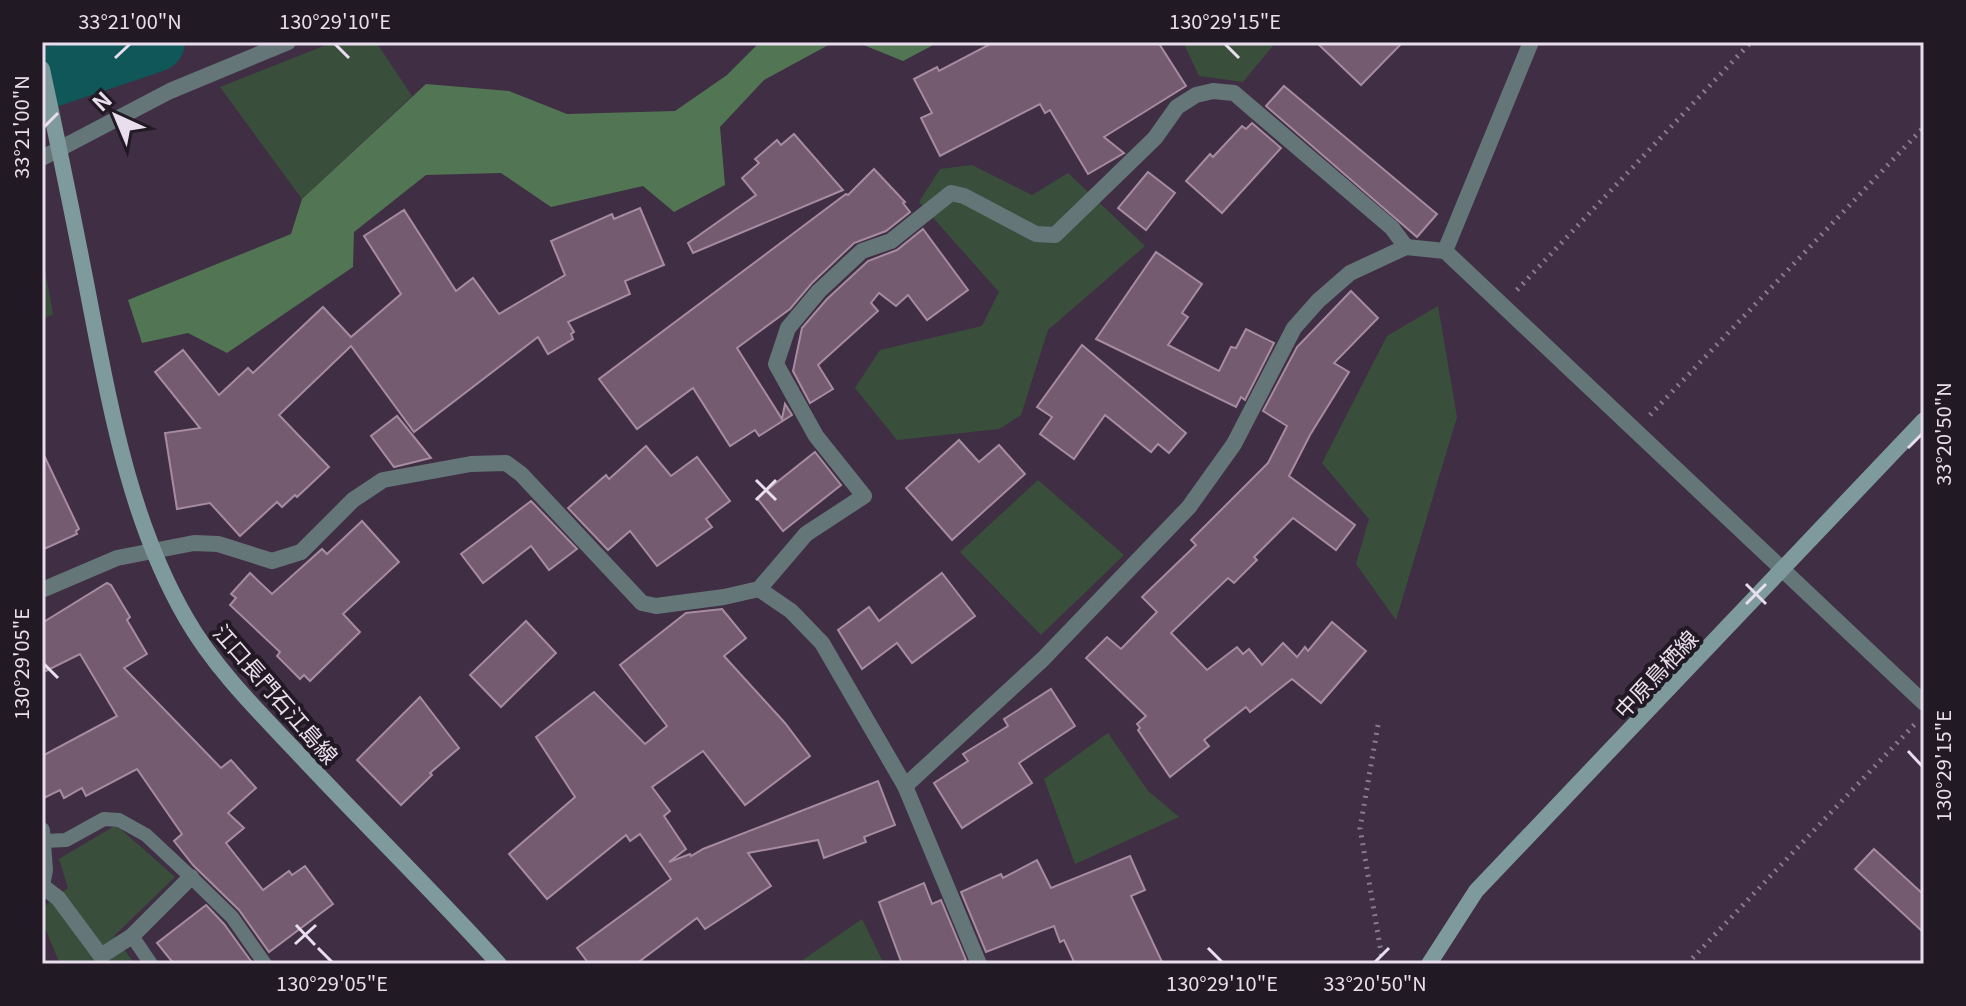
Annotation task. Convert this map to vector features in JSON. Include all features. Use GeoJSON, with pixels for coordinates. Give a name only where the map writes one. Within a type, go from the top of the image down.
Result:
{"type":"FeatureCollection","features":[{"type":"Feature","properties":{"kind":"main road","name":"江口長門石江島線"},"geometry":{"type":"LineString","coordinates":[[42,69],[118,445],[153,552],[187,620],[228,675],[321,778],[499,964]]}},
{"type":"Feature","properties":{"kind":"main road","name":"中原鳥栖線"},"geometry":{"type":"LineString","coordinates":[[1429,964],[1476,891],[1924,420]]}},
{"type":"Feature","properties":{"kind":"street"},"geometry":{"type":"LineString","coordinates":[[42,158],[170,91],[288,42]]}},
{"type":"Feature","properties":{"kind":"street"},"geometry":{"type":"LineString","coordinates":[[1445,251],[1531,42]]}},
{"type":"Feature","properties":{"kind":"street"},"geometry":{"type":"LineString","coordinates":[[42,590],[117,558],[194,543],[218,544],[272,561],[301,552],[353,500],[383,480],[471,464],[506,463],[521,474],[619,582],[642,603],[656,606],[759,589],[806,534],[864,496],[816,436],[776,364],[788,328],[819,291],[862,251],[891,241],[951,193],[964,196],[1036,234],[1055,235],[1155,138],[1177,107],[1196,95],[1213,91],[1234,93],[1392,228],[1406,247]]}},
{"type":"Feature","properties":{"kind":"street"},"geometry":{"type":"LineString","coordinates":[[905,786],[1043,659],[1189,507],[1234,444],[1294,328],[1318,301],[1350,273],[1406,247],[1445,251],[1924,703]]}},
{"type":"Feature","properties":{"kind":"street"},"geometry":{"type":"LineString","coordinates":[[759,589],[791,611],[822,643],[905,786],[979,964]]}},
{"type":"Feature","properties":{"kind":"street"},"geometry":{"type":"LineString","coordinates":[[43,836],[45,870],[42,885],[58,898],[101,956],[132,936],[191,877]]}},
{"type":"Feature","properties":{"kind":"lane"},"geometry":{"type":"LineString","coordinates":[[43,836],[66,840],[104,819],[119,820],[146,835],[232,917],[265,964]]}},
{"type":"Feature","properties":{"kind":"lane"},"geometry":{"type":"LineString","coordinates":[[132,936],[151,964]]}},
{"type":"Feature","properties":{"kind":"path"},"geometry":{"type":"LineString","coordinates":[[1502,305],[1751,42]]}},
{"type":"Feature","properties":{"kind":"path"},"geometry":{"type":"LineString","coordinates":[[1636,430],[1924,127]]}},
{"type":"Feature","properties":{"kind":"path"},"geometry":{"type":"LineString","coordinates":[[1687,964],[1924,715]]}},
{"type":"Feature","properties":{"kind":"path"},"geometry":{"type":"LineString","coordinates":[[1378,725],[1360,828],[1383,964]]}},
{"type":"Feature","properties":{"kind":"green space"},"geometry":{"type":"Polygon","coordinates":[[[334,42],[376,42],[412,96],[302,199],[220,87],[334,42]]]}},
{"type":"Feature","properties":{"kind":"green space"},"geometry":{"type":"Polygon","coordinates":[[[760,42],[834,42],[764,80],[720,127],[725,185],[674,212],[643,186],[551,207],[501,173],[426,175],[354,232],[353,267],[227,353],[188,333],[142,343],[128,300],[291,234],[302,199],[426,84],[509,91],[567,114],[675,111],[727,75],[760,42]]]}},
{"type":"Feature","properties":{"kind":"green space"},"geometry":{"type":"Polygon","coordinates":[[[856,42],[939,42],[903,61],[856,42]]]}},
{"type":"Feature","properties":{"kind":"green space"},"geometry":{"type":"Polygon","coordinates":[[[1183,42],[1276,42],[1243,82],[1199,76],[1183,42]]]}},
{"type":"Feature","properties":{"kind":"green space"},"geometry":{"type":"Polygon","coordinates":[[[972,165],[1032,195],[1068,173],[1145,246],[1048,330],[1021,415],[999,429],[897,440],[855,388],[880,350],[982,326],[999,292],[919,202],[940,169],[972,165]]]}},
{"type":"Feature","properties":{"kind":"green space"},"geometry":{"type":"Polygon","coordinates":[[[42,254],[53,314],[42,320],[42,254]]]}},
{"type":"Feature","properties":{"kind":"green space"},"geometry":{"type":"Polygon","coordinates":[[[1438,306],[1457,417],[1396,620],[1356,564],[1369,519],[1322,463],[1387,336],[1438,306]]]}},
{"type":"Feature","properties":{"kind":"green space"},"geometry":{"type":"Polygon","coordinates":[[[1038,480],[1124,555],[1041,635],[960,552],[1038,480]]]}},
{"type":"Feature","properties":{"kind":"green space"},"geometry":{"type":"Polygon","coordinates":[[[1108,733],[1148,791],[1179,817],[1075,864],[1044,779],[1108,733]]]}},
{"type":"Feature","properties":{"kind":"green space"},"geometry":{"type":"Polygon","coordinates":[[[116,825],[175,877],[114,936],[135,964],[60,964],[42,921],[42,908],[68,888],[59,859],[116,825]]]}},
{"type":"Feature","properties":{"kind":"green space"},"geometry":{"type":"Polygon","coordinates":[[[862,919],[884,964],[797,964],[862,919]]]}},
{"type":"Feature","properties":{"kind":"building"},"geometry":{"type":"Polygon","coordinates":[[[994,42],[1158,42],[1186,86],[1104,137],[1124,153],[1088,174],[1050,110],[1045,113],[1040,104],[940,156],[921,118],[932,113],[914,79],[937,67],[939,71],[994,42]]]}},
{"type":"Feature","properties":{"kind":"building"},"geometry":{"type":"Polygon","coordinates":[[[1316,42],[1403,42],[1361,85],[1316,42]]]}},
{"type":"Feature","properties":{"kind":"building"},"geometry":{"type":"Polygon","coordinates":[[[1284,86],[1437,214],[1417,237],[1266,106],[1284,86]]]}},
{"type":"Feature","properties":{"kind":"building"},"geometry":{"type":"Polygon","coordinates":[[[1252,123],[1281,148],[1222,213],[1186,181],[1210,154],[1213,157],[1242,126],[1246,129],[1252,123]]]}},
{"type":"Feature","properties":{"kind":"building"},"geometry":{"type":"Polygon","coordinates":[[[794,134],[843,190],[693,253],[688,243],[756,195],[742,178],[759,163],[755,159],[777,140],[781,145],[794,134]]]}},
{"type":"Feature","properties":{"kind":"building"},"geometry":{"type":"Polygon","coordinates":[[[874,169],[905,202],[910,212],[886,231],[854,243],[790,309],[737,348],[782,419],[785,404],[792,415],[759,436],[755,430],[730,446],[693,388],[637,429],[599,379],[848,195],[874,169]]]}},
{"type":"Feature","properties":{"kind":"building"},"geometry":{"type":"Polygon","coordinates":[[[1148,172],[1175,193],[1146,230],[1118,208],[1148,172]]]}},
{"type":"Feature","properties":{"kind":"building"},"geometry":{"type":"Polygon","coordinates":[[[640,208],[664,265],[625,281],[630,294],[568,322],[574,332],[571,334],[573,339],[548,354],[538,337],[414,432],[351,346],[279,415],[329,467],[297,497],[295,495],[282,507],[277,502],[240,536],[210,503],[177,509],[165,433],[200,428],[155,372],[183,350],[219,395],[248,368],[253,373],[323,307],[351,337],[401,294],[364,236],[404,210],[456,291],[473,278],[499,314],[565,275],[551,241],[612,214],[614,219],[640,208]]]}},
{"type":"Feature","properties":{"kind":"building"},"geometry":{"type":"Polygon","coordinates":[[[923,229],[968,290],[927,320],[908,295],[896,306],[879,293],[871,303],[878,311],[818,365],[833,389],[810,403],[793,371],[802,328],[827,299],[868,261],[897,250],[923,229]]]}},
{"type":"Feature","properties":{"kind":"building"},"geometry":{"type":"Polygon","coordinates":[[[1156,252],[1202,284],[1182,313],[1188,317],[1168,345],[1219,371],[1231,347],[1236,348],[1246,329],[1274,343],[1245,400],[1241,397],[1236,407],[1096,339],[1156,252]]]}},
{"type":"Feature","properties":{"kind":"building"},"geometry":{"type":"Polygon","coordinates":[[[1351,291],[1378,318],[1334,363],[1349,372],[1289,476],[1355,525],[1336,550],[1293,518],[1254,557],[1257,560],[1234,583],[1228,578],[1171,633],[1207,670],[1237,647],[1243,654],[1249,649],[1262,665],[1283,643],[1297,657],[1305,647],[1308,651],[1332,622],[1366,651],[1321,703],[1292,679],[1250,712],[1246,707],[1204,740],[1209,746],[1170,777],[1138,730],[1137,724],[1146,716],[1086,658],[1107,637],[1121,649],[1157,612],[1142,597],[1196,545],[1191,540],[1268,463],[1287,426],[1263,411],[1297,347],[1351,291]]]}},
{"type":"Feature","properties":{"kind":"building"},"geometry":{"type":"Polygon","coordinates":[[[1082,345],[1186,433],[1169,453],[1158,444],[1151,452],[1105,415],[1074,459],[1040,434],[1052,417],[1037,407],[1082,345]]]}},
{"type":"Feature","properties":{"kind":"building"},"geometry":{"type":"Polygon","coordinates":[[[397,416],[431,458],[394,467],[371,436],[397,416]]]}},
{"type":"Feature","properties":{"kind":"building"},"geometry":{"type":"Polygon","coordinates":[[[959,440],[979,462],[999,445],[1025,474],[952,540],[906,488],[959,440]]]}},
{"type":"Feature","properties":{"kind":"building"},"geometry":{"type":"Polygon","coordinates":[[[646,446],[671,476],[697,457],[730,501],[706,519],[712,527],[657,566],[630,531],[608,550],[568,508],[606,475],[609,479],[646,446]]]}},
{"type":"Feature","properties":{"kind":"building"},"geometry":{"type":"Polygon","coordinates":[[[42,451],[79,529],[77,534],[42,550],[42,451]]]}},
{"type":"Feature","properties":{"kind":"building"},"geometry":{"type":"Polygon","coordinates":[[[815,452],[841,485],[783,531],[757,498],[815,452]]]}},
{"type":"Feature","properties":{"kind":"building"},"geometry":{"type":"Polygon","coordinates":[[[531,501],[577,549],[549,570],[531,546],[483,583],[461,554],[531,501]]]}},
{"type":"Feature","properties":{"kind":"building"},"geometry":{"type":"Polygon","coordinates":[[[362,521],[399,562],[343,614],[360,632],[310,681],[304,675],[300,679],[277,656],[280,652],[230,605],[236,598],[231,594],[250,573],[272,594],[322,549],[327,554],[362,521]]]}},
{"type":"Feature","properties":{"kind":"building"},"geometry":{"type":"Polygon","coordinates":[[[942,573],[975,616],[912,663],[897,643],[862,669],[838,630],[869,607],[879,621],[942,573]]]}},
{"type":"Feature","properties":{"kind":"building"},"geometry":{"type":"Polygon","coordinates":[[[107,583],[130,617],[127,620],[147,654],[124,668],[221,768],[231,760],[256,788],[228,813],[244,828],[226,843],[263,890],[289,871],[292,875],[305,866],[333,904],[269,952],[239,910],[193,865],[174,841],[182,834],[137,769],[86,796],[82,788],[64,798],[60,790],[42,799],[42,756],[117,716],[80,654],[42,673],[42,623],[107,583]]]}},
{"type":"Feature","properties":{"kind":"building"},"geometry":{"type":"Polygon","coordinates":[[[722,609],[746,638],[724,656],[785,723],[810,756],[745,805],[703,751],[652,787],[670,811],[664,816],[686,849],[669,862],[878,781],[895,825],[864,837],[866,842],[824,858],[818,840],[748,853],[771,886],[705,929],[697,918],[636,964],[589,964],[577,948],[671,879],[640,834],[630,841],[626,835],[547,899],[509,854],[575,797],[536,737],[594,692],[645,744],[667,726],[620,665],[686,613],[722,609]]]}},
{"type":"Feature","properties":{"kind":"building"},"geometry":{"type":"Polygon","coordinates":[[[526,621],[556,653],[501,707],[470,675],[526,621]]]}},
{"type":"Feature","properties":{"kind":"building"},"geometry":{"type":"Polygon","coordinates":[[[1051,689],[1075,726],[1019,763],[1032,783],[962,828],[934,783],[968,761],[963,754],[1008,726],[1004,719],[1051,689]]]}},
{"type":"Feature","properties":{"kind":"building"},"geometry":{"type":"Polygon","coordinates":[[[420,697],[459,748],[430,773],[432,775],[401,805],[357,760],[420,697]]]}},
{"type":"Feature","properties":{"kind":"building"},"geometry":{"type":"Polygon","coordinates":[[[1874,849],[1924,895],[1924,933],[1855,869],[1874,849]]]}},
{"type":"Feature","properties":{"kind":"building"},"geometry":{"type":"Polygon","coordinates":[[[1130,856],[1145,890],[1131,896],[1163,964],[1075,964],[1064,940],[1060,942],[1054,926],[986,952],[961,892],[1001,874],[1003,878],[1037,860],[1051,888],[1130,856]]]}},
{"type":"Feature","properties":{"kind":"building"},"geometry":{"type":"Polygon","coordinates":[[[924,883],[932,904],[941,900],[966,960],[956,964],[902,964],[879,902],[924,883]]]}},
{"type":"Feature","properties":{"kind":"building"},"geometry":{"type":"Polygon","coordinates":[[[206,905],[253,964],[174,964],[157,943],[206,905]]]}},
{"type":"Feature","properties":{"kind":"waterway"},"geometry":{"type":"LineString","coordinates":[[42,80],[155,42]]}}]}
